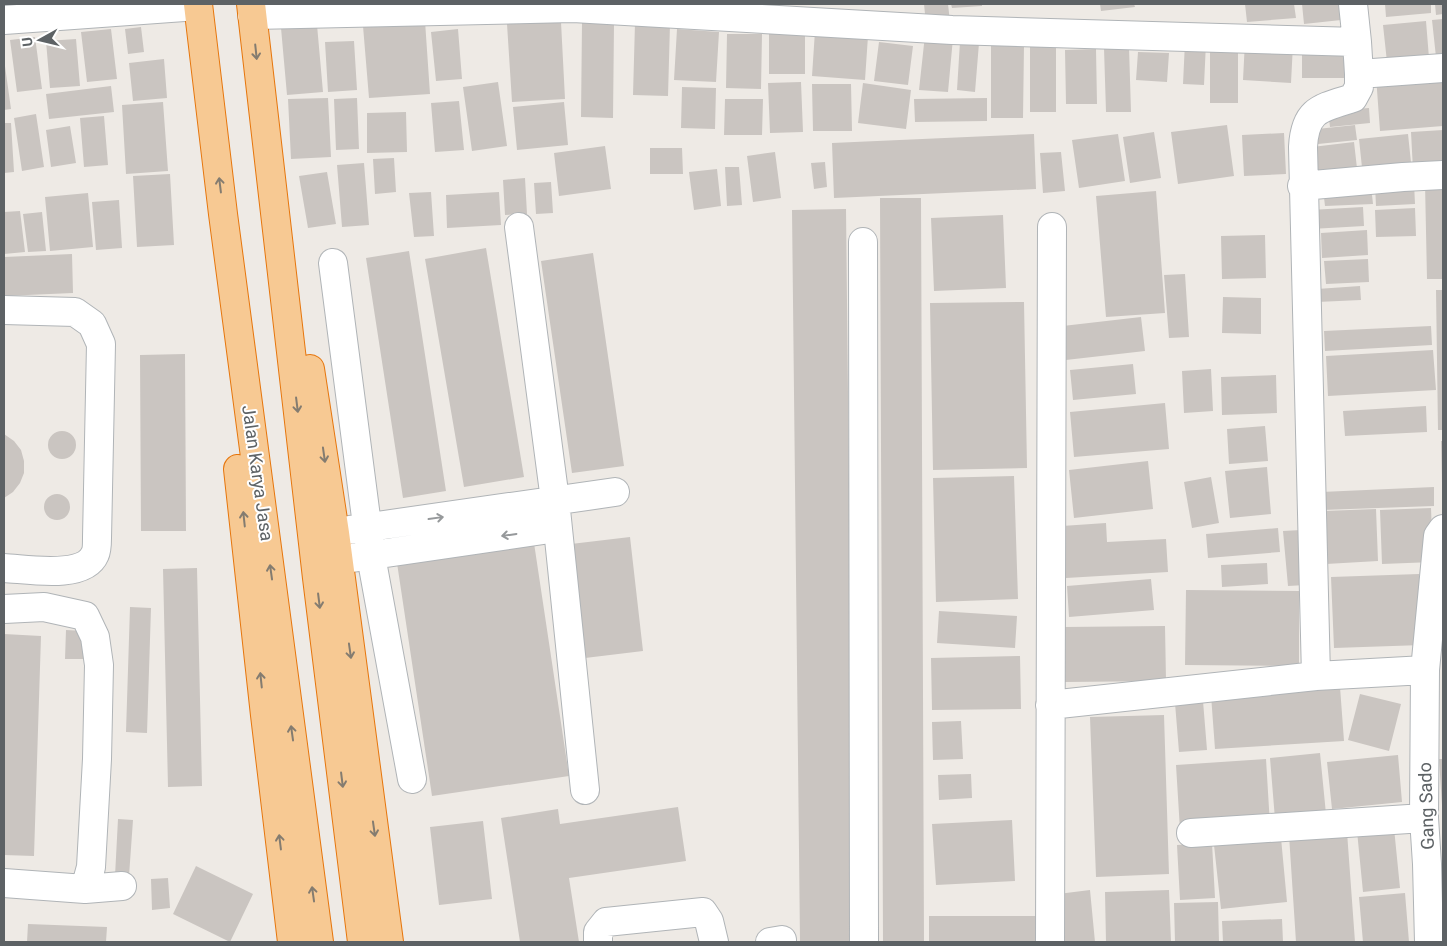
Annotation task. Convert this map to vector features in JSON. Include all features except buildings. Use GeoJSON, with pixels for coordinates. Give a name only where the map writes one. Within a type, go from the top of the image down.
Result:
{"type":"FeatureCollection","features":[{"type":"Feature","properties":{"kind":"highway","name":"Jalan Karya Jasa"},"geometry":{"type":"LineString","coordinates":[[198,5],[223,214],[320,942]]}},
{"type":"Feature","properties":{"kind":"highway"},"geometry":{"type":"LineString","coordinates":[[251,9],[316,578],[362,942]]}},
{"type":"Feature","properties":{"kind":"highway"},"geometry":{"type":"LineString","coordinates":[[273,202],[302,329],[319,426],[390,942]]}},
{"type":"Feature","properties":{"kind":"highway"},"geometry":{"type":"LineString","coordinates":[[223,214],[226,333],[236,450],[292,942]]}},
{"type":"Feature","properties":{"kind":"street"},"geometry":{"type":"LineString","coordinates":[[1316,676],[1302,186],[1304,133],[1318,109],[1353,98],[1359,87],[1353,4]]}},
{"type":"Feature","properties":{"kind":"street"},"geometry":{"type":"LineString","coordinates":[[4,20],[198,5]]}},
{"type":"Feature","properties":{"kind":"street"},"geometry":{"type":"LineString","coordinates":[[251,9],[573,6],[952,30],[1357,42]]}},
{"type":"Feature","properties":{"kind":"street"},"geometry":{"type":"LineString","coordinates":[[1359,74],[1443,68]]}},
{"type":"Feature","properties":{"kind":"street"},"geometry":{"type":"LineString","coordinates":[[1302,186],[1404,176],[1443,175]]}},
{"type":"Feature","properties":{"kind":"street"},"geometry":{"type":"LineString","coordinates":[[519,226],[554,500],[585,790]]}},
{"type":"Feature","properties":{"kind":"street"},"geometry":{"type":"LineString","coordinates":[[1050,942],[1052,227]]}},
{"type":"Feature","properties":{"kind":"street"},"geometry":{"type":"LineString","coordinates":[[863,242],[864,942]]}},
{"type":"Feature","properties":{"kind":"street"},"geometry":{"type":"LineString","coordinates":[[333,263],[371,556],[412,779]]}},
{"type":"Feature","properties":{"kind":"street"},"geometry":{"type":"LineString","coordinates":[[4,310],[75,312],[92,324],[100,344],[97,538],[95,554],[85,566],[64,571],[4,568]]}},
{"type":"Feature","properties":{"kind":"street"},"geometry":{"type":"LineString","coordinates":[[335,533],[615,492]]}},
{"type":"Feature","properties":{"kind":"street"},"geometry":{"type":"LineString","coordinates":[[338,560],[557,528]]}},
{"type":"Feature","properties":{"kind":"street","name":"Gang Sado"},"geometry":{"type":"LineString","coordinates":[[1429,942],[1435,864],[1424,818],[1434,747],[1425,670],[1438,536],[1443,529]]}},
{"type":"Feature","properties":{"kind":"street"},"geometry":{"type":"LineString","coordinates":[[4,608],[44,607],[85,616],[95,637],[99,665],[97,759],[90,867],[85,889]]}},
{"type":"Feature","properties":{"kind":"street"},"geometry":{"type":"LineString","coordinates":[[1050,705],[1316,676],[1425,670]]}},
{"type":"Feature","properties":{"kind":"street"},"geometry":{"type":"LineString","coordinates":[[1191,832],[1424,818]]}},
{"type":"Feature","properties":{"kind":"street"},"geometry":{"type":"LineString","coordinates":[[4,883],[85,889],[122,886]]}},
{"type":"Feature","properties":{"kind":"street"},"geometry":{"type":"LineString","coordinates":[[598,942],[598,932],[606,922],[702,912],[709,921],[714,942]]}}]}
